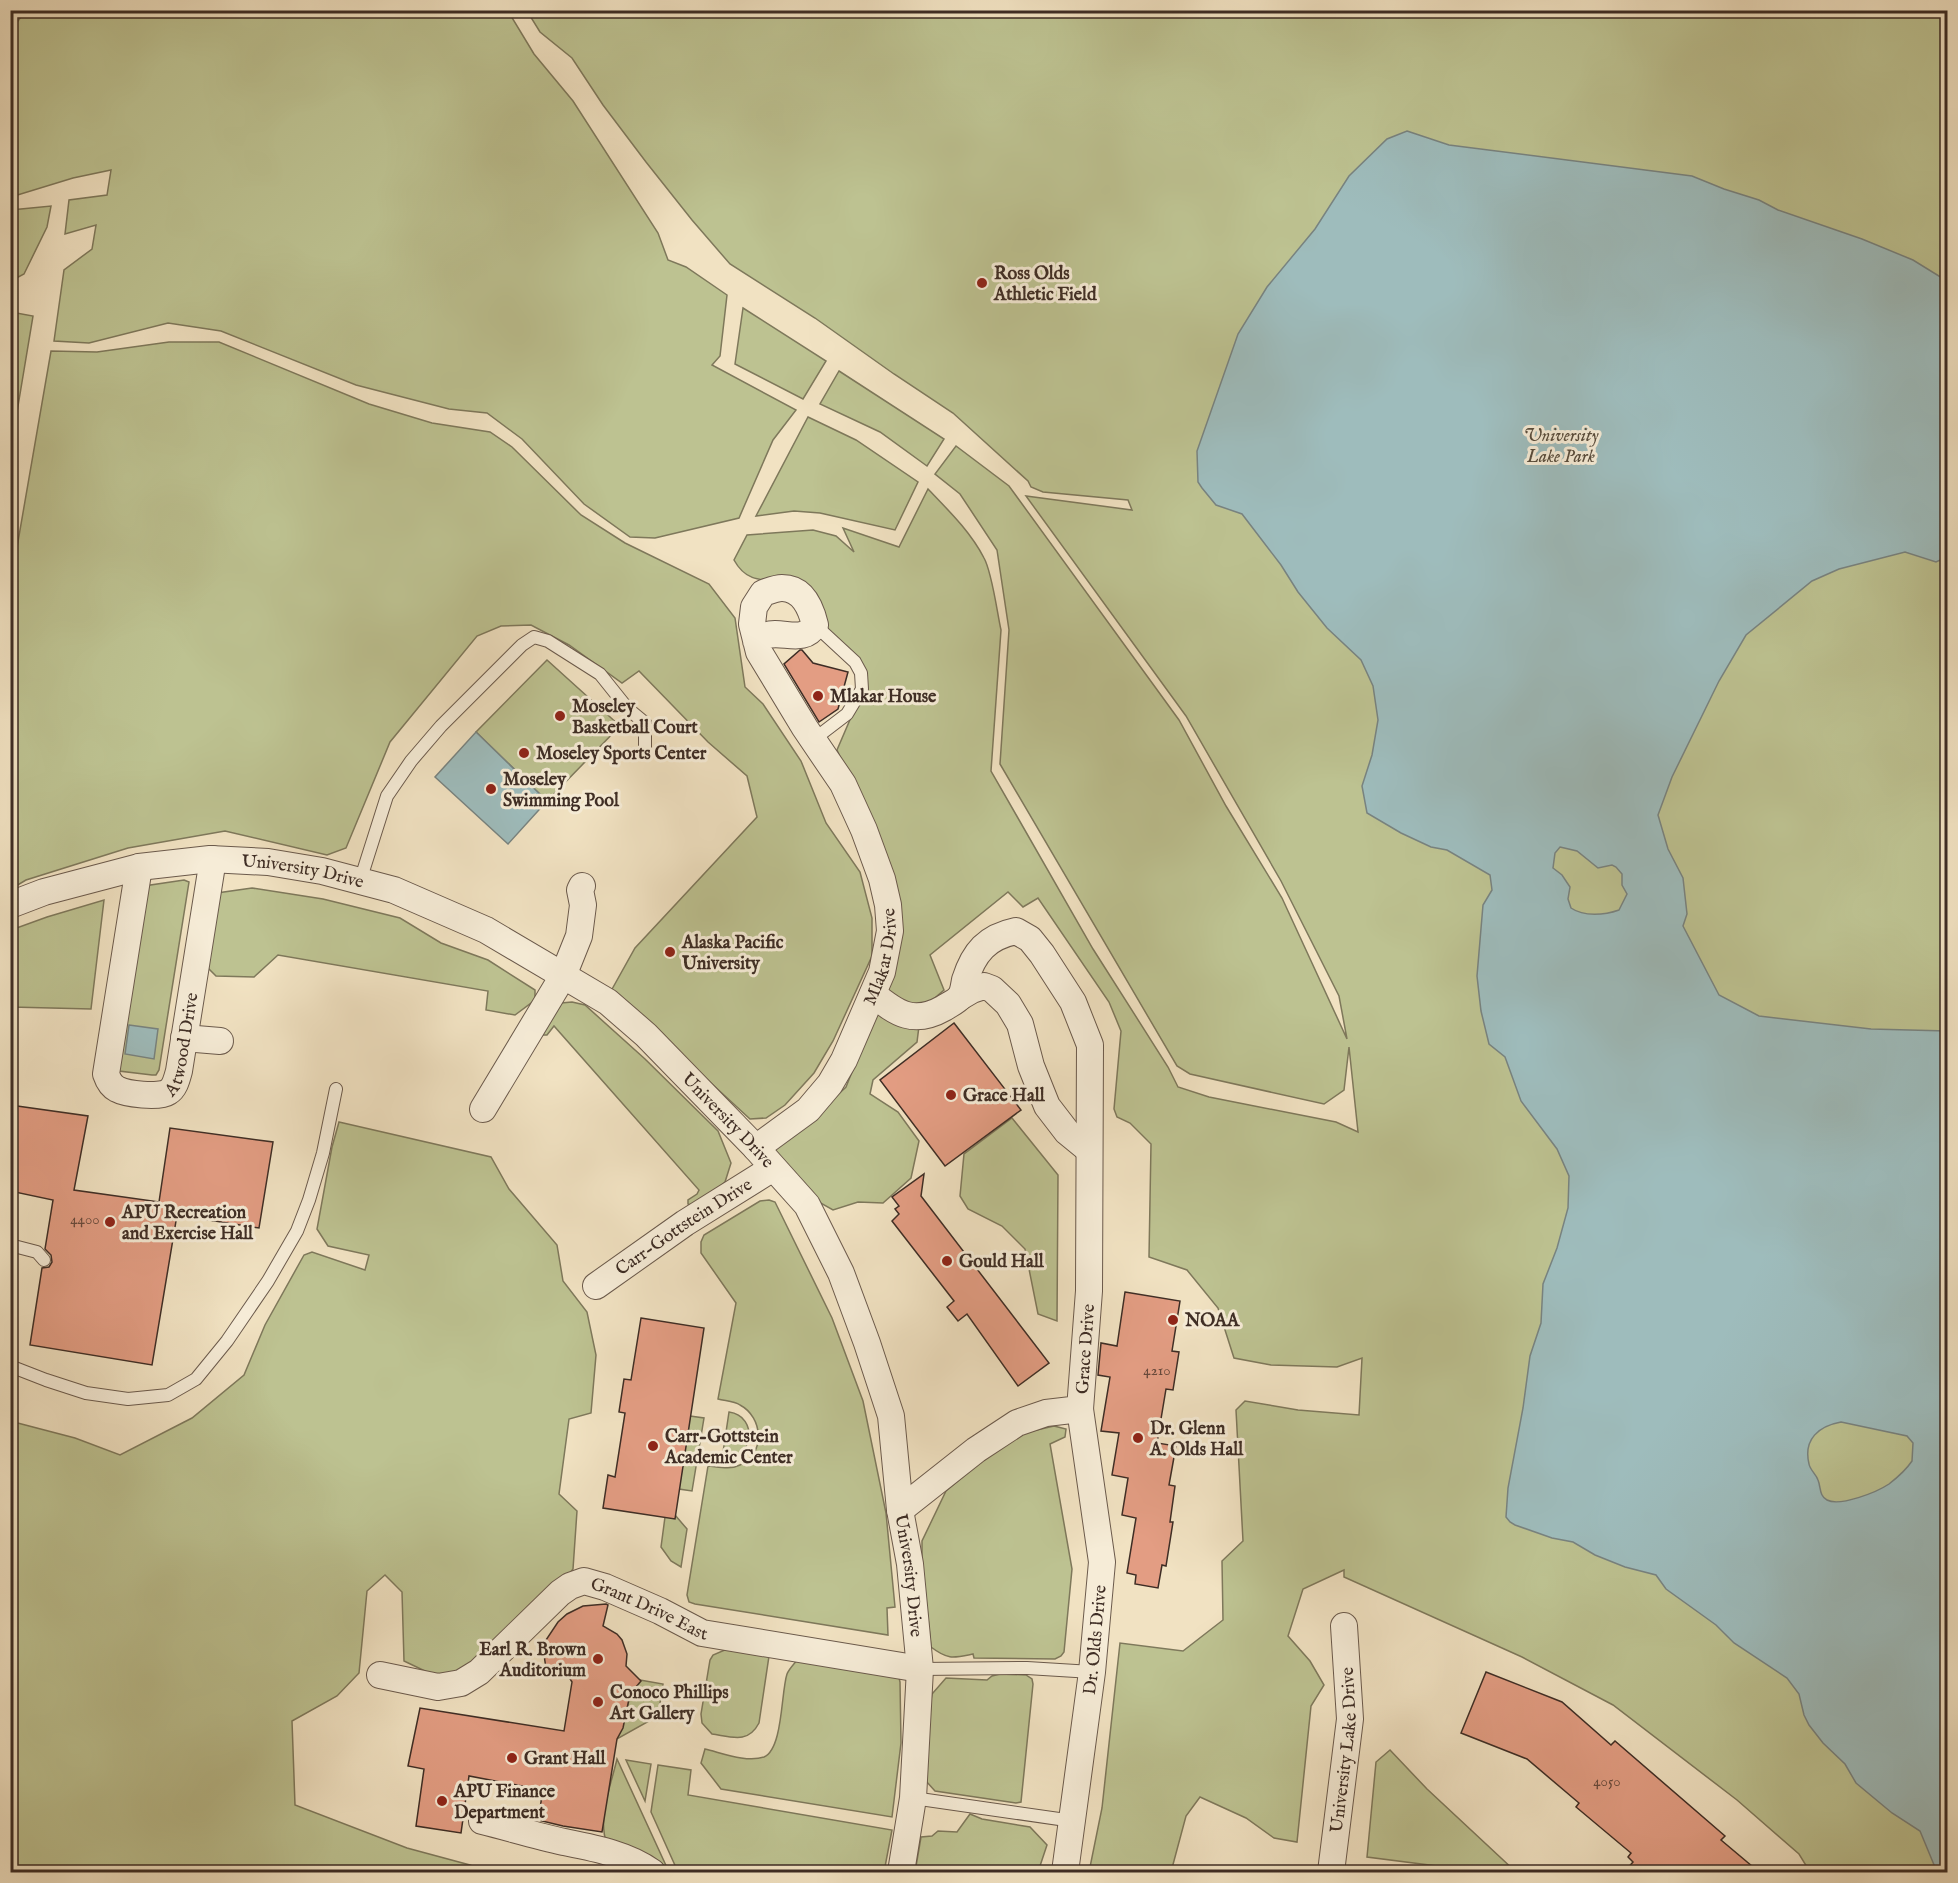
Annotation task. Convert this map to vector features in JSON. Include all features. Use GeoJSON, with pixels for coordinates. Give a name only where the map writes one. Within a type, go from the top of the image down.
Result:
{"type":"FeatureCollection","features":[{"type":"Feature","properties":{"kind":"street","name":"Mlakar Drive"},"geometry":{"type":"LineString","coordinates":[[756,1148],[808,1110],[830,1084],[844,1060],[882,972],[890,931],[888,905],[882,879],[865,832],[843,784],[762,658],[752,624],[754,607],[763,593],[783,588],[799,593],[809,605],[815,625]]}},
{"type":"Feature","properties":{"kind":"street"},"geometry":{"type":"LineString","coordinates":[[756,641],[765,635],[805,635],[812,632],[815,625]]}},
{"type":"Feature","properties":{"kind":"street","name":"University Drive"},"geometry":{"type":"LineString","coordinates":[[10,905],[45,892],[139,867],[213,859],[267,862],[322,871],[394,890],[467,920],[608,1002],[646,1035],[756,1148],[807,1205],[841,1273],[891,1416],[900,1510],[910,1564],[920,1669],[913,1798],[901,1872]]}},
{"type":"Feature","properties":{"kind":"street","name":"Atwood Drive"},"geometry":{"type":"LineString","coordinates":[[139,867],[106,1074],[109,1082],[117,1090],[153,1096],[168,1092],[175,1083],[213,859]]}},
{"type":"Feature","properties":{"kind":"street"},"geometry":{"type":"LineString","coordinates":[[483,1108],[563,976],[579,936],[583,905],[580,890],[582,886]]}},
{"type":"Feature","properties":{"kind":"street","name":"Grace Drive"},"geometry":{"type":"LineString","coordinates":[[900,1510],[976,1449],[1017,1423],[1046,1413],[1080,1409],[1089,1291],[1090,1045],[1073,1002],[1042,954],[1030,939],[1016,931],[1002,934],[985,943],[973,960],[960,997]]}},
{"type":"Feature","properties":{"kind":"street"},"geometry":{"type":"LineString","coordinates":[[873,994],[900,1013],[923,1017],[938,1011],[972,990],[984,986],[992,989],[1008,1004],[1020,1024],[1031,1066],[1047,1106],[1067,1132],[1089,1150]]}},
{"type":"Feature","properties":{"kind":"street"},"geometry":{"type":"LineString","coordinates":[[184,1038],[220,1041]]}},
{"type":"Feature","properties":{"kind":"street","name":"Carr-Gottstein Drive"},"geometry":{"type":"LineString","coordinates":[[596,1286],[684,1223],[773,1168]]}},
{"type":"Feature","properties":{"kind":"street","name":"Dr. Olds Drive"},"geometry":{"type":"LineString","coordinates":[[1065,1872],[1092,1672],[1102,1562],[1080,1409]]}},
{"type":"Feature","properties":{"kind":"street","name":"Grant Drive East"},"geometry":{"type":"LineString","coordinates":[[380,1675],[438,1687],[461,1683],[479,1672],[560,1593],[584,1581],[605,1587],[660,1611],[702,1633],[920,1669]]}},
{"type":"Feature","properties":{"kind":"street","name":"University Lake Drive"},"geometry":{"type":"LineString","coordinates":[[1331,1872],[1350,1719],[1344,1626]]}},
{"type":"Feature","properties":{"kind":"street"},"geometry":{"type":"LineString","coordinates":[[483,1821],[632,1859],[652,1872]]}},
{"type":"Feature","properties":{"kind":"lane","name":"Mlakar Drive"},"geometry":{"type":"LineString","coordinates":[[813,740],[847,714],[862,689],[861,673],[855,662],[815,625]]}},
{"type":"Feature","properties":{"kind":"lane"},"geometry":{"type":"LineString","coordinates":[[360,881],[387,796],[411,761],[441,726],[522,645],[534,637],[549,641],[600,674],[628,709],[645,723],[645,747]]}},
{"type":"Feature","properties":{"kind":"lane"},"geometry":{"type":"LineString","coordinates":[[10,1366],[86,1393],[128,1399],[168,1395],[196,1379],[227,1341],[297,1231],[323,1153],[336,1089]]}},
{"type":"Feature","properties":{"kind":"lane"},"geometry":{"type":"LineString","coordinates":[[10,1245],[37,1252],[44,1260]]}},
{"type":"Feature","properties":{"kind":"lane"},"geometry":{"type":"LineString","coordinates":[[920,1669],[1027,1668],[1092,1672]]}},
{"type":"Feature","properties":{"kind":"lane"},"geometry":{"type":"LineString","coordinates":[[913,1798],[1073,1821]]}},
{"type":"Feature","properties":{"kind":"green space"},"geometry":{"type":"Polygon","coordinates":[[[25,11],[508,11],[534,54],[573,101],[658,233],[668,260],[686,267],[727,295],[720,356],[712,365],[796,410],[773,440],[739,518],[655,538],[630,537],[584,504],[522,439],[487,413],[449,409],[356,385],[221,331],[168,323],[89,343],[54,341],[64,270],[92,249],[96,225],[65,234],[69,200],[107,195],[111,170],[73,178],[11,197],[11,31],[25,11]]]}},
{"type":"Feature","properties":{"kind":"green space","name":"University Lake Park"},"geometry":{"type":"Polygon","coordinates":[[[527,11],[1947,11],[1947,1872],[1810,1872],[1799,1854],[1737,1800],[1613,1705],[1522,1657],[1344,1577],[1344,1570],[1303,1589],[1288,1636],[1310,1661],[1324,1685],[1311,1706],[1297,1842],[1274,1838],[1246,1818],[1200,1797],[1186,1816],[1171,1872],[1089,1872],[1102,1808],[1120,1643],[1183,1651],[1223,1620],[1222,1561],[1243,1541],[1236,1410],[1245,1401],[1298,1410],[1359,1415],[1362,1358],[1337,1367],[1271,1365],[1234,1358],[1218,1308],[1187,1270],[1149,1257],[1151,1144],[1130,1123],[1117,1117],[1114,1109],[1121,1031],[1109,1002],[1038,898],[1023,907],[1008,892],[930,955],[944,990],[923,1008],[883,995],[899,950],[868,821],[837,750],[858,701],[860,662],[780,581],[753,578],[738,567],[734,560],[747,535],[813,530],[836,536],[854,552],[843,528],[899,547],[928,489],[972,539],[987,564],[992,582],[1001,630],[991,771],[1093,949],[1168,1067],[1178,1087],[1209,1097],[1336,1122],[1358,1132],[1349,1047],[1344,1090],[1324,1104],[1190,1074],[1177,1066],[1000,764],[1009,630],[997,550],[960,494],[935,474],[956,446],[1009,486],[1179,720],[1226,806],[1282,898],[1347,1039],[1339,996],[1281,881],[1186,716],[1026,496],[1132,510],[1128,500],[1043,492],[1031,487],[1028,481],[953,413],[815,318],[730,264],[646,162],[603,105],[572,58],[540,32],[527,11]]]}},
{"type":"Feature","properties":{"kind":"green space"},"geometry":{"type":"Polygon","coordinates":[[[51,206],[47,227],[24,274],[11,281],[11,210],[51,206]]]}},
{"type":"Feature","properties":{"kind":"green space"},"geometry":{"type":"Polygon","coordinates":[[[743,308],[826,361],[803,399],[735,364],[743,308]]]}},
{"type":"Feature","properties":{"kind":"green space"},"geometry":{"type":"Polygon","coordinates":[[[10,312],[33,316],[11,448],[10,312]]]}},
{"type":"Feature","properties":{"kind":"green space"},"geometry":{"type":"Polygon","coordinates":[[[169,342],[219,342],[369,404],[432,423],[490,432],[512,447],[581,515],[625,543],[709,584],[735,618],[745,687],[763,704],[801,761],[826,823],[860,872],[872,918],[872,956],[833,1041],[814,1073],[785,1105],[766,1118],[750,1119],[611,991],[635,948],[757,817],[747,776],[708,742],[639,671],[622,683],[569,645],[531,625],[501,626],[477,636],[390,742],[346,848],[327,855],[225,831],[128,848],[26,880],[11,889],[11,582],[51,351],[97,352],[169,342]]]}},
{"type":"Feature","properties":{"kind":"green space"},"geometry":{"type":"Polygon","coordinates":[[[839,371],[944,439],[927,466],[880,432],[820,404],[839,371]]]}},
{"type":"Feature","properties":{"kind":"green space"},"geometry":{"type":"Polygon","coordinates":[[[808,417],[856,440],[918,482],[895,530],[820,513],[794,511],[756,516],[808,417]]]}},
{"type":"Feature","properties":{"kind":"green space","name":"Moseley Basketball Court"},"geometry":{"type":"Polygon","coordinates":[[[547,660],[620,726],[547,801],[476,732],[547,660]]]}},
{"type":"Feature","properties":{"kind":"green space"},"geometry":{"type":"Polygon","coordinates":[[[184,880],[189,882],[159,1070],[156,1075],[119,1071],[144,886],[184,880]]]}},
{"type":"Feature","properties":{"kind":"green space"},"geometry":{"type":"Polygon","coordinates":[[[252,888],[323,899],[400,918],[441,943],[488,960],[535,990],[535,1000],[515,1015],[486,1010],[488,991],[278,955],[254,977],[216,976],[205,965],[217,893],[252,888]]]}},
{"type":"Feature","properties":{"kind":"green space"},"geometry":{"type":"Polygon","coordinates":[[[104,900],[91,1009],[11,1007],[11,930],[104,900]]]}},
{"type":"Feature","properties":{"kind":"green space"},"geometry":{"type":"Polygon","coordinates":[[[572,1002],[585,1005],[645,1059],[718,1131],[731,1163],[725,1182],[707,1199],[693,1206],[688,1204],[688,1200],[699,1190],[554,1026],[547,1035],[539,1035],[561,1003],[572,1002]]]}},
{"type":"Feature","properties":{"kind":"green space"},"geometry":{"type":"Polygon","coordinates":[[[878,1006],[919,1026],[917,1042],[873,1080],[870,1094],[898,1112],[919,1141],[911,1178],[883,1203],[858,1202],[833,1210],[808,1196],[773,1149],[812,1119],[846,1087],[878,1006]]]}},
{"type":"Feature","properties":{"kind":"green space"},"geometry":{"type":"Polygon","coordinates":[[[1012,1118],[1058,1175],[1057,1321],[1038,1314],[1025,1249],[1002,1226],[968,1209],[960,1196],[964,1154],[1012,1118]]]}},
{"type":"Feature","properties":{"kind":"green space"},"geometry":{"type":"Polygon","coordinates":[[[339,1122],[491,1157],[509,1189],[557,1245],[563,1281],[587,1312],[596,1355],[591,1413],[569,1419],[559,1494],[577,1511],[573,1569],[564,1581],[485,1659],[447,1677],[427,1672],[404,1661],[402,1592],[385,1575],[367,1591],[359,1673],[337,1696],[292,1721],[295,1805],[407,1848],[470,1865],[487,1872],[11,1872],[10,1421],[75,1438],[120,1455],[192,1418],[244,1375],[265,1325],[304,1255],[312,1252],[365,1270],[369,1255],[328,1246],[317,1229],[332,1147],[339,1122]]]}},
{"type":"Feature","properties":{"kind":"green space"},"geometry":{"type":"Polygon","coordinates":[[[760,1201],[775,1202],[832,1318],[863,1401],[886,1513],[895,1607],[887,1608],[888,1635],[695,1604],[689,1602],[687,1595],[708,1466],[728,1468],[740,1465],[754,1453],[758,1435],[757,1426],[748,1411],[735,1403],[718,1399],[736,1303],[701,1253],[701,1242],[704,1235],[760,1201]]]}},
{"type":"Feature","properties":{"kind":"green space"},"geometry":{"type":"Polygon","coordinates":[[[729,1412],[739,1415],[745,1421],[749,1438],[741,1453],[733,1458],[722,1459],[729,1412]]]}},
{"type":"Feature","properties":{"kind":"green space"},"geometry":{"type":"Polygon","coordinates":[[[690,1416],[704,1418],[692,1491],[679,1489],[690,1416]]]}},
{"type":"Feature","properties":{"kind":"green space"},"geometry":{"type":"Polygon","coordinates":[[[1054,1426],[1066,1429],[1065,1437],[1050,1444],[1072,1569],[1064,1652],[1055,1659],[974,1658],[973,1654],[946,1656],[931,1647],[922,1541],[946,1491],[1011,1436],[1054,1426]]]}},
{"type":"Feature","properties":{"kind":"green space"},"geometry":{"type":"Polygon","coordinates":[[[675,1515],[687,1529],[681,1567],[671,1561],[661,1547],[665,1517],[675,1515]]]}},
{"type":"Feature","properties":{"kind":"green space"},"geometry":{"type":"Polygon","coordinates":[[[727,1649],[769,1656],[759,1723],[750,1734],[739,1738],[712,1734],[702,1723],[701,1714],[710,1660],[713,1655],[727,1649]]]}},
{"type":"Feature","properties":{"kind":"green space"},"geometry":{"type":"Polygon","coordinates":[[[798,1659],[898,1673],[901,1743],[892,1817],[721,1789],[701,1763],[705,1749],[750,1759],[764,1757],[770,1752],[778,1732],[787,1674],[798,1659]]]}},
{"type":"Feature","properties":{"kind":"green space"},"geometry":{"type":"Polygon","coordinates":[[[1000,1674],[1026,1675],[1032,1679],[1033,1684],[1021,1802],[935,1791],[926,1781],[932,1694],[946,1678],[987,1680],[1000,1674]]]}},
{"type":"Feature","properties":{"kind":"green space"},"geometry":{"type":"Polygon","coordinates":[[[640,1680],[663,1684],[658,1716],[617,1739],[631,1695],[640,1680]]]}},
{"type":"Feature","properties":{"kind":"green space"},"geometry":{"type":"Polygon","coordinates":[[[1390,1750],[1427,1789],[1516,1872],[1484,1872],[1367,1857],[1376,1762],[1390,1750]]]}},
{"type":"Feature","properties":{"kind":"green space"},"geometry":{"type":"Polygon","coordinates":[[[617,1759],[669,1872],[664,1872],[607,1844],[604,1834],[604,1813],[617,1759]]]}},
{"type":"Feature","properties":{"kind":"green space"},"geometry":{"type":"Polygon","coordinates":[[[626,1760],[651,1764],[645,1801],[626,1760]]]}},
{"type":"Feature","properties":{"kind":"green space"},"geometry":{"type":"Polygon","coordinates":[[[658,1765],[691,1770],[688,1795],[892,1830],[884,1872],[678,1872],[651,1812],[658,1765]]]}},
{"type":"Feature","properties":{"kind":"green space"},"geometry":{"type":"Polygon","coordinates":[[[970,1814],[982,1819],[1030,1827],[1047,1845],[1038,1872],[915,1872],[921,1837],[932,1836],[938,1831],[957,1832],[970,1814]]]}},
{"type":"Feature","properties":{"kind":"water"},"geometry":{"type":"Polygon","coordinates":[[[1407,131],[1449,145],[1692,176],[1913,260],[1947,281],[1947,557],[1936,562],[1905,552],[1839,569],[1812,581],[1746,635],[1719,681],[1672,777],[1658,815],[1668,849],[1683,878],[1687,914],[1683,926],[1719,995],[1759,1016],[1871,1029],[1947,1031],[1947,1872],[1937,1872],[1920,1831],[1892,1813],[1856,1783],[1845,1764],[1823,1743],[1809,1725],[1799,1694],[1787,1678],[1734,1643],[1716,1625],[1666,1589],[1656,1575],[1625,1567],[1595,1555],[1573,1542],[1552,1538],[1515,1525],[1506,1517],[1508,1488],[1530,1356],[1541,1323],[1543,1284],[1557,1248],[1568,1208],[1569,1176],[1557,1149],[1521,1101],[1505,1057],[1489,1044],[1481,1011],[1477,976],[1483,905],[1492,890],[1490,875],[1447,850],[1431,847],[1367,813],[1362,786],[1372,755],[1378,720],[1373,686],[1361,660],[1327,628],[1242,514],[1216,505],[1198,482],[1197,451],[1238,334],[1267,287],[1315,229],[1349,176],[1387,139],[1407,131]],[[1560,847],[1555,853],[1553,868],[1562,875],[1570,887],[1568,899],[1571,908],[1582,913],[1595,914],[1619,910],[1627,894],[1622,885],[1622,874],[1616,867],[1612,865],[1598,868],[1577,851],[1560,847]],[[1841,1422],[1820,1430],[1814,1435],[1808,1447],[1810,1466],[1827,1500],[1840,1502],[1876,1491],[1896,1479],[1912,1461],[1913,1443],[1907,1436],[1841,1422]]]}},
{"type":"Feature","properties":{"kind":"water","name":"Moseley Swimming Pool"},"geometry":{"type":"Polygon","coordinates":[[[476,732],[547,801],[508,844],[435,777],[476,732]]]}},
{"type":"Feature","properties":{"kind":"water"},"geometry":{"type":"Polygon","coordinates":[[[129,1025],[158,1029],[154,1059],[125,1054],[129,1025]]]}},
{"type":"Feature","properties":{"kind":"building","name":"Mlakar House"},"geometry":{"type":"Polygon","coordinates":[[[800,650],[813,663],[848,672],[838,709],[819,722],[784,664],[800,650]]]}},
{"type":"Feature","properties":{"kind":"building","name":"Grace Hall"},"geometry":{"type":"Polygon","coordinates":[[[954,1023],[1021,1110],[945,1166],[880,1080],[954,1023]]]}},
{"type":"Feature","properties":{"kind":"building"},"geometry":{"type":"Polygon","coordinates":[[[10,1105],[88,1116],[74,1190],[159,1202],[170,1128],[273,1142],[259,1228],[177,1215],[152,1365],[30,1345],[42,1268],[49,1267],[52,1262],[51,1255],[45,1249],[53,1200],[10,1191],[10,1105]]]}},
{"type":"Feature","properties":{"kind":"building","name":"Gould Hall"},"geometry":{"type":"Polygon","coordinates":[[[924,1174],[921,1196],[1049,1363],[1018,1386],[967,1314],[958,1321],[947,1307],[954,1301],[892,1221],[899,1214],[895,1209],[899,1206],[892,1197],[924,1174]]]}},
{"type":"Feature","properties":{"kind":"building","name":"Dr. Glenn A. Olds Hall"},"geometry":{"type":"Polygon","coordinates":[[[1125,1292],[1180,1301],[1172,1351],[1179,1352],[1173,1390],[1166,1389],[1157,1443],[1176,1446],[1169,1485],[1175,1486],[1170,1522],[1173,1522],[1166,1566],[1162,1565],[1158,1588],[1135,1584],[1136,1575],[1127,1573],[1136,1518],[1122,1515],[1128,1478],[1112,1475],[1119,1433],[1101,1431],[1110,1377],[1098,1375],[1101,1343],[1117,1346],[1125,1292]]]}},
{"type":"Feature","properties":{"kind":"building","name":"Carr-Gottstein Academic Center"},"geometry":{"type":"Polygon","coordinates":[[[641,1318],[704,1328],[675,1519],[603,1508],[608,1475],[615,1477],[625,1413],[619,1412],[624,1379],[631,1380],[641,1318]]]}},
{"type":"Feature","properties":{"kind":"building"},"geometry":{"type":"Polygon","coordinates":[[[608,1605],[603,1626],[617,1634],[622,1640],[627,1654],[626,1666],[641,1681],[630,1694],[623,1728],[617,1739],[602,1832],[538,1820],[543,1790],[469,1776],[461,1833],[416,1826],[424,1769],[408,1766],[420,1708],[564,1731],[572,1682],[561,1664],[546,1668],[544,1655],[546,1640],[558,1622],[567,1614],[583,1606],[608,1605]]]}},
{"type":"Feature","properties":{"kind":"building"},"geometry":{"type":"Polygon","coordinates":[[[1486,1672],[1562,1702],[1611,1745],[1615,1741],[1725,1836],[1721,1840],[1759,1872],[1624,1872],[1633,1862],[1628,1857],[1631,1853],[1576,1807],[1579,1803],[1527,1759],[1461,1733],[1486,1672]]]}},
{"type":"Feature","properties":{"kind":"place","name":"Ross Olds Athletic Field"},"geometry":{"type":"Point","coordinates":[982,283]}},
{"type":"Feature","properties":{"kind":"place","name":"Mlakar House"},"geometry":{"type":"Point","coordinates":[818,696]}},
{"type":"Feature","properties":{"kind":"place","name":"Moseley Basketball Court"},"geometry":{"type":"Point","coordinates":[560,716]}},
{"type":"Feature","properties":{"kind":"place","name":"Moseley Sports Center"},"geometry":{"type":"Point","coordinates":[524,753]}},
{"type":"Feature","properties":{"kind":"place","name":"Moseley Swimming Pool"},"geometry":{"type":"Point","coordinates":[491,789]}},
{"type":"Feature","properties":{"kind":"place","name":"Alaska Pacific University"},"geometry":{"type":"Point","coordinates":[670,952]}},
{"type":"Feature","properties":{"kind":"place","name":"Grace Hall"},"geometry":{"type":"Point","coordinates":[951,1095]}},
{"type":"Feature","properties":{"kind":"place","name":"APU Recreation and Exercise Hall"},"geometry":{"type":"Point","coordinates":[110,1222]}},
{"type":"Feature","properties":{"kind":"place","name":"Gould Hall"},"geometry":{"type":"Point","coordinates":[947,1261]}},
{"type":"Feature","properties":{"kind":"place","name":"NOAA"},"geometry":{"type":"Point","coordinates":[1173,1320]}},
{"type":"Feature","properties":{"kind":"place","name":"Dr. Glenn A. Olds Hall"},"geometry":{"type":"Point","coordinates":[1138,1438]}},
{"type":"Feature","properties":{"kind":"place","name":"Carr-Gottstein Academic Center"},"geometry":{"type":"Point","coordinates":[653,1446]}},
{"type":"Feature","properties":{"kind":"place","name":"Earl R. Brown Auditorium"},"geometry":{"type":"Point","coordinates":[598,1659]}},
{"type":"Feature","properties":{"kind":"place","name":"Conoco Phillips Art Gallery"},"geometry":{"type":"Point","coordinates":[598,1702]}},
{"type":"Feature","properties":{"kind":"place","name":"Grant Hall"},"geometry":{"type":"Point","coordinates":[512,1758]}},
{"type":"Feature","properties":{"kind":"place","name":"APU Finance Department"},"geometry":{"type":"Point","coordinates":[442,1801]}}]}
